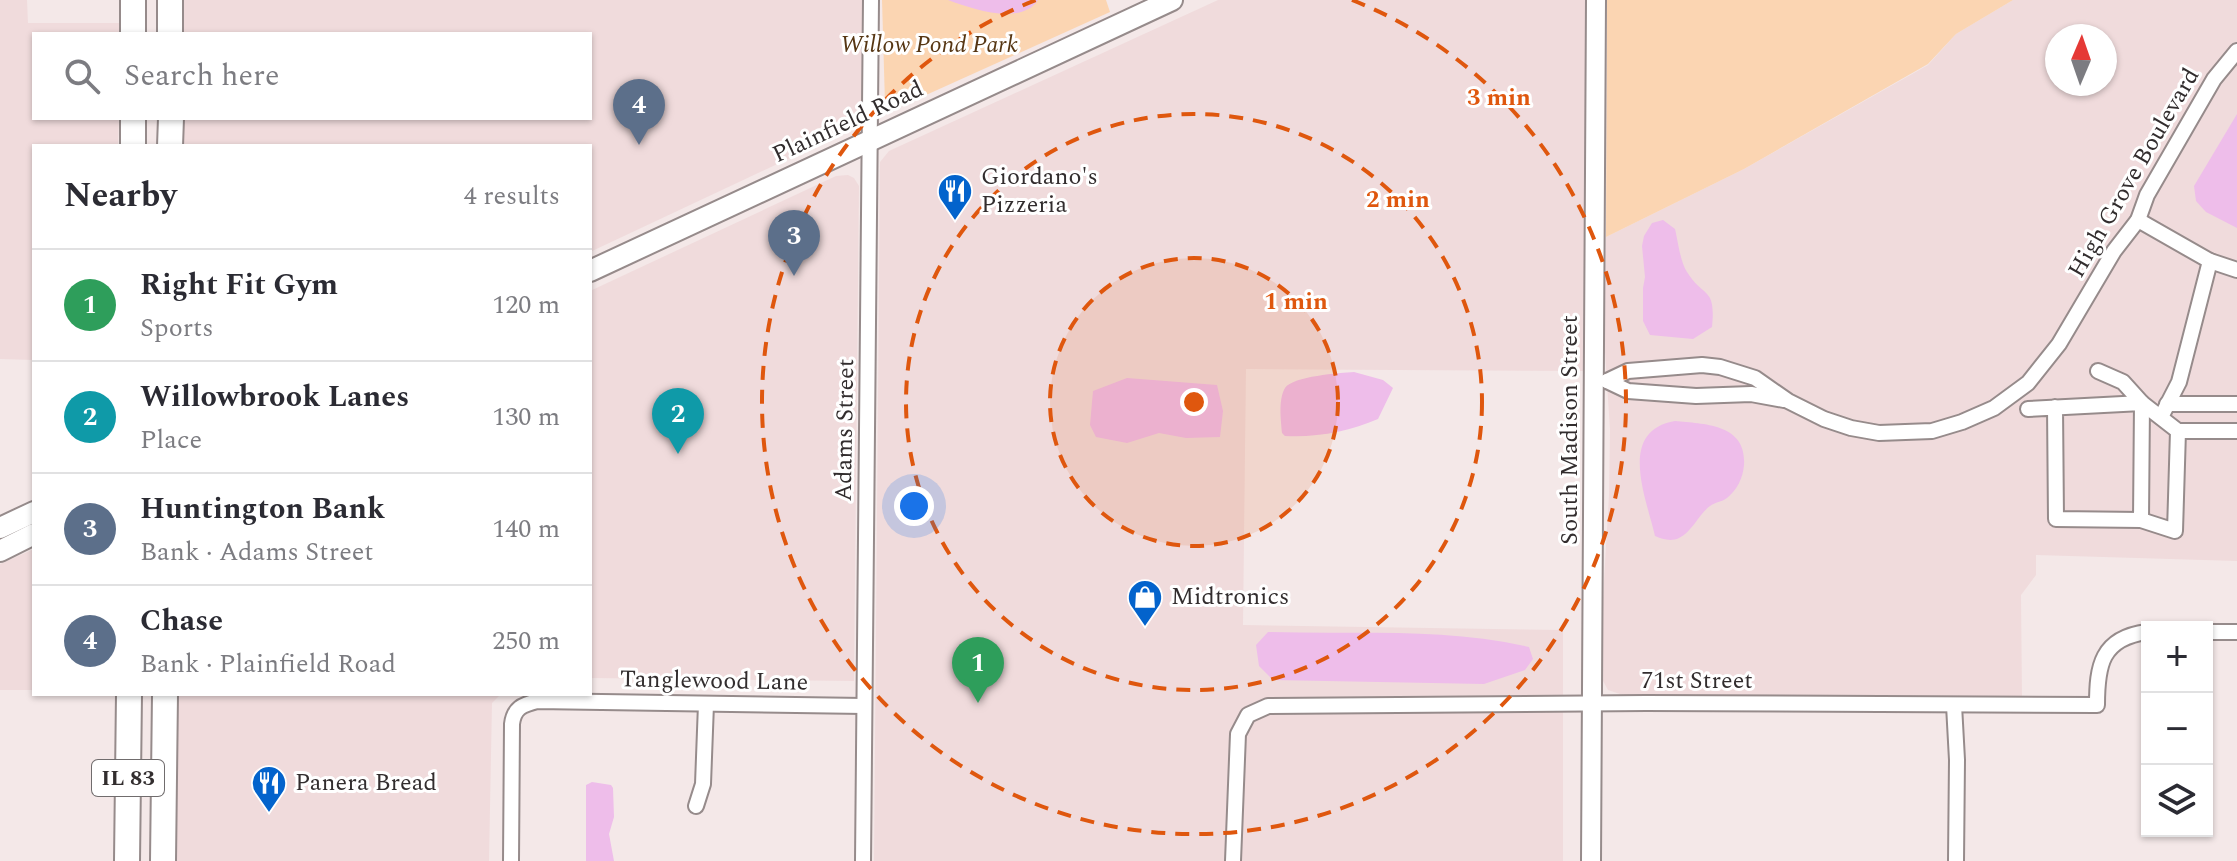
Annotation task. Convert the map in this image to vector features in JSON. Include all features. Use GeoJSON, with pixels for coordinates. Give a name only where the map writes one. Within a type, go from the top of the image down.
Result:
{"type":"FeatureCollection","features":[{"type":"Feature","properties":{"kind":"highway"},"geometry":{"type":"LineString","coordinates":[[133,0],[133,32]]}},
{"type":"Feature","properties":{"kind":"highway"},"geometry":{"type":"LineString","coordinates":[[170,0],[170,32]]}},
{"type":"Feature","properties":{"kind":"highway"},"geometry":{"type":"LineString","coordinates":[[133,120],[133,144]]}},
{"type":"Feature","properties":{"kind":"highway"},"geometry":{"type":"LineString","coordinates":[[170,144],[171,120]]}},
{"type":"Feature","properties":{"kind":"highway","name":"IL 83"},"geometry":{"type":"LineString","coordinates":[[127,861],[129,696]]}},
{"type":"Feature","properties":{"kind":"highway","name":"IL 83"},"geometry":{"type":"LineString","coordinates":[[163,861],[165,696]]}},
{"type":"Feature","properties":{"kind":"main road","name":"Plainfield Road"},"geometry":{"type":"LineString","coordinates":[[592,270],[1172,0]]}},
{"type":"Feature","properties":{"kind":"main road"},"geometry":{"type":"LineString","coordinates":[[0,528],[32,513]]}},
{"type":"Feature","properties":{"kind":"main road"},"geometry":{"type":"LineString","coordinates":[[0,551],[32,535]]}},
{"type":"Feature","properties":{"kind":"street","name":"Adams Street"},"geometry":{"type":"LineString","coordinates":[[863,861],[871,0]]}},
{"type":"Feature","properties":{"kind":"street","name":"South Madison Street"},"geometry":{"type":"LineString","coordinates":[[1591,861],[1596,0]]}},
{"type":"Feature","properties":{"kind":"street","name":"High Grove Boulevard"},"geometry":{"type":"LineString","coordinates":[[1788,401],[1751,394],[1696,396],[1628,391],[1607,381],[1628,371],[1702,365],[1720,367],[1755,378],[1788,401],[1824,419],[1851,428],[1894,433],[1932,431],[1994,408],[2028,383],[2049,359],[2114,251],[2138,220],[2147,195],[2214,79],[2237,51]]}},
{"type":"Feature","properties":{"kind":"street"},"geometry":{"type":"LineString","coordinates":[[2138,220],[2210,261],[2237,270]]}},
{"type":"Feature","properties":{"kind":"street"},"geometry":{"type":"LineString","coordinates":[[2164,411],[2179,382],[2210,261]]}},
{"type":"Feature","properties":{"kind":"street"},"geometry":{"type":"LineString","coordinates":[[2098,371],[2123,382],[2142,403],[2141,520]]}},
{"type":"Feature","properties":{"kind":"street"},"geometry":{"type":"LineString","coordinates":[[2028,409],[2142,403],[2164,411],[2237,404]]}},
{"type":"Feature","properties":{"kind":"street"},"geometry":{"type":"LineString","coordinates":[[2055,407],[2056,519],[2141,520],[2175,531],[2178,431],[2164,411]]}},
{"type":"Feature","properties":{"kind":"street"},"geometry":{"type":"LineString","coordinates":[[2178,431],[2237,431]]}},
{"type":"Feature","properties":{"kind":"street"},"geometry":{"type":"LineString","coordinates":[[2213,632],[2237,632]]}},
{"type":"Feature","properties":{"kind":"street","name":"71st Street"},"geometry":{"type":"LineString","coordinates":[[1233,861],[1238,734],[1248,715],[1268,706],[2097,705],[2101,660],[2120,640],[2141,634]]}},
{"type":"Feature","properties":{"kind":"street","name":"Tanglewood Lane"},"geometry":{"type":"LineString","coordinates":[[511,861],[512,724],[513,714],[518,708],[537,701],[864,706]]}},
{"type":"Feature","properties":{"kind":"street"},"geometry":{"type":"LineString","coordinates":[[696,806],[703,784],[706,704]]}},
{"type":"Feature","properties":{"kind":"street"},"geometry":{"type":"LineString","coordinates":[[1954,705],[1956,861]]}},
{"type":"Feature","properties":{"kind":"shaded area"},"geometry":{"type":"Polygon","coordinates":[[[0,0],[27,0],[28,23],[120,23],[120,32],[32,32],[32,120],[119,120],[118,144],[32,144],[32,360],[0,359],[0,0]]]}},
{"type":"Feature","properties":{"kind":"shaded area"},"geometry":{"type":"Polygon","coordinates":[[[180,0],[863,0],[863,118],[862,124],[592,251],[592,144],[179,144],[179,120],[592,120],[592,32],[180,32],[180,0]]]}},
{"type":"Feature","properties":{"kind":"shaded area"},"geometry":{"type":"Polygon","coordinates":[[[948,0],[1038,0],[1030,8],[1009,14],[983,11],[948,0]]]}},
{"type":"Feature","properties":{"kind":"shaded area"},"geometry":{"type":"Polygon","coordinates":[[[1218,0],[1586,0],[1584,371],[1246,369],[1243,625],[1563,630],[1563,861],[874,861],[880,162],[889,151],[1218,0]]]}},
{"type":"Feature","properties":{"kind":"shaded area"},"geometry":{"type":"Polygon","coordinates":[[[2013,0],[2237,0],[2237,561],[2036,555],[2036,575],[2021,595],[2022,699],[1623,695],[1608,690],[1602,679],[1610,430],[1604,336],[1606,237],[1744,169],[1928,65],[1956,34],[2013,0]]]}},
{"type":"Feature","properties":{"kind":"shaded area"},"geometry":{"type":"Polygon","coordinates":[[[2237,114],[2237,228],[2206,212],[2196,201],[2194,186],[2237,114]]]}},
{"type":"Feature","properties":{"kind":"shaded area"},"geometry":{"type":"Polygon","coordinates":[[[848,175],[859,186],[854,681],[592,678],[592,290],[836,176],[848,175]]]}},
{"type":"Feature","properties":{"kind":"shaded area"},"geometry":{"type":"Polygon","coordinates":[[[1663,220],[1675,229],[1685,267],[1712,305],[1712,327],[1693,339],[1650,335],[1643,321],[1645,277],[1642,246],[1652,223],[1663,220]]]}},
{"type":"Feature","properties":{"kind":"shaded area"},"geometry":{"type":"Polygon","coordinates":[[[1354,372],[1383,380],[1393,388],[1378,419],[1321,435],[1285,436],[1282,433],[1280,410],[1285,388],[1317,376],[1354,372]]]}},
{"type":"Feature","properties":{"kind":"shaded area"},"geometry":{"type":"Polygon","coordinates":[[[1127,378],[1217,385],[1223,411],[1220,437],[1186,438],[1159,433],[1127,443],[1096,437],[1090,425],[1093,391],[1127,378]]]}},
{"type":"Feature","properties":{"kind":"shaded area"},"geometry":{"type":"Polygon","coordinates":[[[1675,421],[1711,425],[1731,434],[1739,441],[1744,465],[1739,483],[1731,495],[1710,506],[1684,535],[1670,540],[1655,536],[1640,468],[1646,438],[1657,427],[1675,421]]]}},
{"type":"Feature","properties":{"kind":"shaded area"},"geometry":{"type":"Polygon","coordinates":[[[32,550],[32,690],[0,690],[0,564],[32,550]]]}},
{"type":"Feature","properties":{"kind":"shaded area"},"geometry":{"type":"Polygon","coordinates":[[[1268,632],[1464,637],[1529,647],[1533,659],[1525,670],[1484,684],[1273,680],[1259,666],[1256,645],[1268,632]]]}},
{"type":"Feature","properties":{"kind":"shaded area"},"geometry":{"type":"Polygon","coordinates":[[[178,696],[499,696],[492,703],[489,861],[175,861],[178,696]]]}},
{"type":"Feature","properties":{"kind":"shaded area"},"geometry":{"type":"Polygon","coordinates":[[[592,782],[613,788],[614,817],[609,834],[614,861],[586,861],[586,785],[592,782]]]}},
{"type":"Feature","properties":{"kind":"green space","name":"Willow Pond Park"},"geometry":{"type":"Polygon","coordinates":[[[882,0],[1106,0],[1110,12],[890,109],[885,104],[882,0]]]}},
{"type":"Feature","properties":{"kind":"green space"},"geometry":{"type":"Polygon","coordinates":[[[1607,0],[2013,0],[1956,34],[1928,64],[1744,169],[1606,237],[1607,0]]]}},
{"type":"Feature","properties":{"kind":"place","name":"Chase"},"geometry":{"type":"Point","coordinates":[639,145]}},
{"type":"Feature","properties":{"kind":"place","name":"Giordano's Pizzeria"},"geometry":{"type":"Point","coordinates":[955,222]}},
{"type":"Feature","properties":{"kind":"place","name":"Huntington Bank"},"geometry":{"type":"Point","coordinates":[794,276]}},
{"type":"Feature","properties":{"kind":"place","name":"Willowbrook Lanes"},"geometry":{"type":"Point","coordinates":[678,454]}},
{"type":"Feature","properties":{"kind":"place","name":"Midtronics"},"geometry":{"type":"Point","coordinates":[1145,628]}},
{"type":"Feature","properties":{"kind":"place","name":"Right Fit Gym"},"geometry":{"type":"Point","coordinates":[978,703]}},
{"type":"Feature","properties":{"kind":"place","name":"Panera Bread"},"geometry":{"type":"Point","coordinates":[269,814]}}]}
